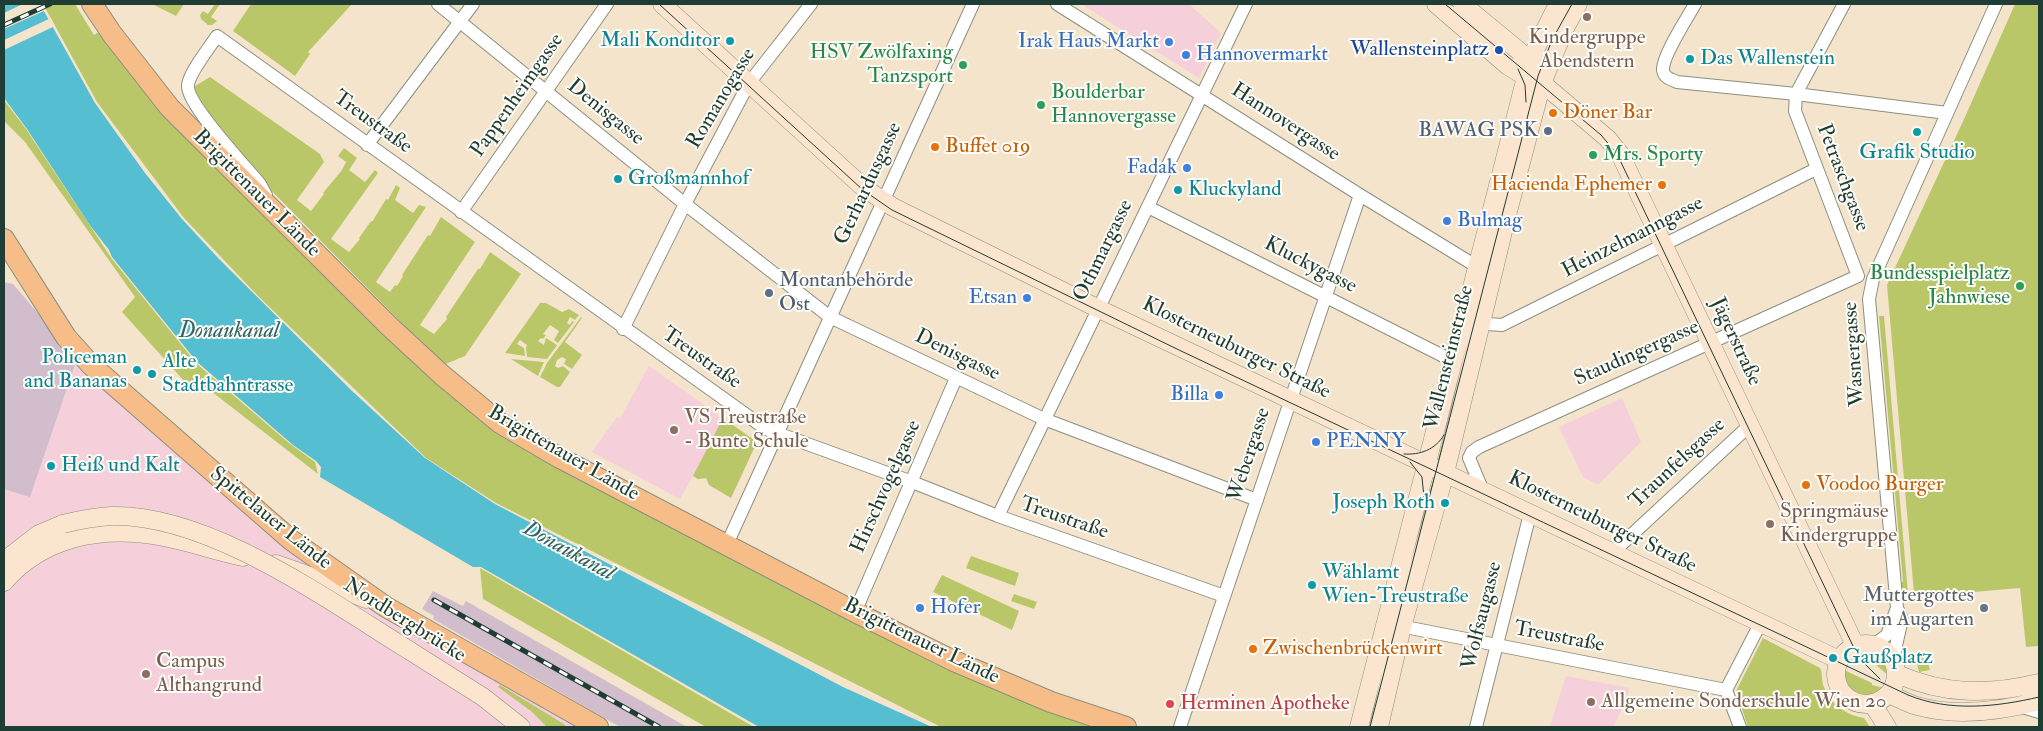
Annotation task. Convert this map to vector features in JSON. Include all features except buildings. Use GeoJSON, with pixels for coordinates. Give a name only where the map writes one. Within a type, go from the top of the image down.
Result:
{"type":"FeatureCollection","features":[{"type":"Feature","properties":{"kind":"main road","name":"Brigittenauer Lände"},"geometry":{"type":"LineString","coordinates":[[92,4],[112,34],[170,108],[339,277],[435,369],[500,423],[560,458],[854,612],[954,661],[1051,702],[1126,727]]}},
{"type":"Feature","properties":{"kind":"main road"},"geometry":{"type":"LineString","coordinates":[[102,4],[112,34]]}},
{"type":"Feature","properties":{"kind":"main road","name":"Klosterneuburger Straße"},"geometry":{"type":"LineString","coordinates":[[662,4],[864,188],[882,201],[1099,309],[1839,660]]}},
{"type":"Feature","properties":{"kind":"main road","name":"Jägerstraße"},"geometry":{"type":"LineString","coordinates":[[1436,4],[1508,66],[1533,75]]}},
{"type":"Feature","properties":{"kind":"main road","name":"Jägerstraße"},"geometry":{"type":"LineString","coordinates":[[1462,4],[1518,50],[1533,75],[1608,138],[1620,154],[1855,645]]}},
{"type":"Feature","properties":{"kind":"main road","name":"Wallensteinstraße"},"geometry":{"type":"LineString","coordinates":[[1359,727],[1445,473],[1472,323],[1533,75],[1558,4]]}},
{"type":"Feature","properties":{"kind":"main road","name":"Wallensteinstraße"},"geometry":{"type":"LineString","coordinates":[[1533,75],[1564,30],[1578,4]]}},
{"type":"Feature","properties":{"kind":"main road","name":"Spittelauer Lände"},"geometry":{"type":"LineString","coordinates":[[4,239],[66,337],[91,365],[290,540],[386,607],[598,727]]}},
{"type":"Feature","properties":{"kind":"main road","name":"Wallensteinstraße"},"geometry":{"type":"LineString","coordinates":[[1379,727],[1394,625],[1426,464],[1453,361],[1472,323]]}},
{"type":"Feature","properties":{"kind":"main road","name":"Nordbergbrücke"},"geometry":{"type":"LineString","coordinates":[[4,561],[39,534],[63,524],[97,517],[131,517],[164,523],[207,536],[274,568],[483,697],[521,727]]}},
{"type":"Feature","properties":{"kind":"main road","name":"Nordbergbrücke"},"geometry":{"type":"LineString","coordinates":[[4,582],[27,560],[63,541],[90,534],[128,532],[159,536],[272,563],[302,572],[386,607]]}},
{"type":"Feature","properties":{"kind":"main road"},"geometry":{"type":"LineString","coordinates":[[1875,644],[1886,650],[1895,667],[1895,684],[1889,694],[1872,704],[1854,702],[1841,690],[1836,673],[1839,660],[1847,650],[1855,645],[1875,644]]}},
{"type":"Feature","properties":{"kind":"main road"},"geometry":{"type":"LineString","coordinates":[[1895,667],[1932,687],[1961,692],[1994,691],[2039,683]]}},
{"type":"Feature","properties":{"kind":"main road"},"geometry":{"type":"LineString","coordinates":[[1889,694],[1918,706],[1932,709],[1984,710],[2019,706],[2039,701]]}},
{"type":"Feature","properties":{"kind":"main road"},"geometry":{"type":"LineString","coordinates":[[1872,704],[1887,727]]}},
{"type":"Feature","properties":{"kind":"main road"},"geometry":{"type":"LineString","coordinates":[[565,709],[575,727]]}},
{"type":"Feature","properties":{"kind":"street","name":"Denisgasse"},"geometry":{"type":"LineString","coordinates":[[438,4],[547,90],[685,204],[830,317],[1044,419],[1257,500]]}},
{"type":"Feature","properties":{"kind":"street"},"geometry":{"type":"LineString","coordinates":[[367,145],[473,4]]}},
{"type":"Feature","properties":{"kind":"street","name":"Pappenheimgasse"},"geometry":{"type":"LineString","coordinates":[[461,212],[607,4]]}},
{"type":"Feature","properties":{"kind":"street","name":"Romanogasse"},"geometry":{"type":"LineString","coordinates":[[623,329],[685,204],[749,83],[812,4]]}},
{"type":"Feature","properties":{"kind":"street","name":"Gerhardusgasse"},"geometry":{"type":"LineString","coordinates":[[727,544],[973,4]]}},
{"type":"Feature","properties":{"kind":"street","name":"Hannovergasse"},"geometry":{"type":"LineString","coordinates":[[1056,4],[1360,195],[1486,269]]}},
{"type":"Feature","properties":{"kind":"street","name":"Othmargasse"},"geometry":{"type":"LineString","coordinates":[[998,516],[1246,4]]}},
{"type":"Feature","properties":{"kind":"street"},"geometry":{"type":"LineString","coordinates":[[1695,4],[1665,59],[1663,71],[1667,78],[1677,82],[1947,112]]}},
{"type":"Feature","properties":{"kind":"street"},"geometry":{"type":"LineString","coordinates":[[1796,94],[1844,4]]}},
{"type":"Feature","properties":{"kind":"street","name":"Wasnergasse"},"geometry":{"type":"LineString","coordinates":[[1895,667],[1902,619],[1897,608],[1869,299],[1873,279],[1994,4]]}},
{"type":"Feature","properties":{"kind":"street","name":"Treustraße"},"geometry":{"type":"LineString","coordinates":[[274,210],[260,184],[204,118],[193,100],[188,86],[190,78],[217,36],[623,329],[766,429],[912,482],[998,516],[1224,596]]}},
{"type":"Feature","properties":{"kind":"street","name":"Petraschgasse"},"geometry":{"type":"LineString","coordinates":[[1796,94],[1795,111],[1858,276]]}},
{"type":"Feature","properties":{"kind":"street","name":"Heinzelmanngasse"},"geometry":{"type":"LineString","coordinates":[[1472,323],[1502,325],[1816,169]]}},
{"type":"Feature","properties":{"kind":"street","name":"Webergasse"},"geometry":{"type":"LineString","coordinates":[[1180,727],[1289,400],[1360,195]]}},
{"type":"Feature","properties":{"kind":"street","name":"Kluckygasse"},"geometry":{"type":"LineString","coordinates":[[1148,208],[1453,361]]}},
{"type":"Feature","properties":{"kind":"street","name":"Staudingergasse"},"geometry":{"type":"LineString","coordinates":[[1483,491],[1469,458],[1472,452],[1858,276]]}},
{"type":"Feature","properties":{"kind":"street","name":"Hirschvogelgasse"},"geometry":{"type":"LineString","coordinates":[[854,612],[956,378]]}},
{"type":"Feature","properties":{"kind":"street","name":"Traunfelsgasse"},"geometry":{"type":"LineString","coordinates":[[1612,553],[1750,426]]}},
{"type":"Feature","properties":{"kind":"street","name":"Wolfsaugasse"},"geometry":{"type":"LineString","coordinates":[[1476,727],[1530,514]]}},
{"type":"Feature","properties":{"kind":"street","name":"Wasnergasse"},"geometry":{"type":"LineString","coordinates":[[1875,644],[1887,636],[1897,608]]}},
{"type":"Feature","properties":{"kind":"street"},"geometry":{"type":"LineString","coordinates":[[1740,727],[1726,690],[1760,624]]}},
{"type":"Feature","properties":{"kind":"street","name":"Treustraße"},"geometry":{"type":"LineString","coordinates":[[1394,625],[1726,690]]}},
{"type":"Feature","properties":{"kind":"street"},"geometry":{"type":"LineString","coordinates":[[2019,706],[2039,712]]}},
{"type":"Feature","properties":{"kind":"shaded area","name":"Hannovermarkt"},"geometry":{"type":"Polygon","coordinates":[[[1081,4],[1189,4],[1221,33],[1199,78],[1081,4]]]}},
{"type":"Feature","properties":{"kind":"shaded area"},"geometry":{"type":"Polygon","coordinates":[[[4,282],[13,284],[77,359],[30,497],[4,489],[4,282]]]}},
{"type":"Feature","properties":{"kind":"shaded area"},"geometry":{"type":"Polygon","coordinates":[[[77,359],[324,569],[580,727],[4,727],[4,489],[30,496],[77,359]]]}},
{"type":"Feature","properties":{"kind":"shaded area","name":"VS Treustraße - Bunte Schule"},"geometry":{"type":"Polygon","coordinates":[[[649,366],[757,442],[731,498],[709,485],[706,478],[698,479],[693,476],[680,499],[592,452],[617,417],[620,418],[649,366]]]}},
{"type":"Feature","properties":{"kind":"shaded area"},"geometry":{"type":"Polygon","coordinates":[[[1622,398],[1641,442],[1598,485],[1583,477],[1559,427],[1622,398]]]}},
{"type":"Feature","properties":{"kind":"shaded area"},"geometry":{"type":"Polygon","coordinates":[[[433,591],[463,606],[466,601],[687,727],[620,727],[433,619],[434,616],[422,609],[433,591]]]}},
{"type":"Feature","properties":{"kind":"shaded area","name":"Allgemeine Sonderschule Wien 20"},"geometry":{"type":"Polygon","coordinates":[[[1566,676],[1630,688],[1614,727],[1550,726],[1566,676]]]}},
{"type":"Feature","properties":{"kind":"green space"},"geometry":{"type":"Polygon","coordinates":[[[43,4],[75,4],[94,35],[100,31],[469,407],[1102,727],[941,727],[496,503],[426,458],[259,297],[184,218],[97,102],[43,4]]]}},
{"type":"Feature","properties":{"kind":"green space"},"geometry":{"type":"Polygon","coordinates":[[[152,4],[184,4],[176,16],[152,4]]]}},
{"type":"Feature","properties":{"kind":"green space"},"geometry":{"type":"Polygon","coordinates":[[[215,4],[220,4],[211,17],[217,21],[212,25],[208,25],[201,19],[200,15],[203,11],[208,14],[215,4]]]}},
{"type":"Feature","properties":{"kind":"green space"},"geometry":{"type":"Polygon","coordinates":[[[251,4],[352,4],[308,52],[310,54],[295,76],[233,31],[251,4]]]}},
{"type":"Feature","properties":{"kind":"green space"},"geometry":{"type":"Polygon","coordinates":[[[2015,4],[2039,4],[2039,646],[2026,647],[2020,588],[1950,594],[1949,592],[1940,593],[1939,591],[1914,593],[1887,285],[2015,4]]]}},
{"type":"Feature","properties":{"kind":"green space"},"geometry":{"type":"Polygon","coordinates":[[[210,77],[320,154],[324,162],[297,200],[311,211],[342,170],[346,162],[338,156],[344,148],[357,158],[349,170],[365,182],[375,170],[378,173],[331,239],[349,252],[372,222],[386,199],[388,200],[396,185],[400,188],[395,200],[413,213],[419,205],[426,207],[376,282],[390,292],[395,285],[397,286],[402,275],[441,217],[475,242],[420,325],[434,334],[447,319],[446,317],[490,252],[521,274],[465,356],[443,365],[257,176],[207,116],[192,88],[210,77]]]}},
{"type":"Feature","properties":{"kind":"green space"},"geometry":{"type":"Polygon","coordinates":[[[4,100],[26,129],[112,259],[197,364],[289,443],[315,462],[318,474],[207,388],[195,393],[122,312],[135,297],[25,142],[4,121],[4,100]]]}},
{"type":"Feature","properties":{"kind":"green space"},"geometry":{"type":"Polygon","coordinates":[[[540,303],[546,303],[562,312],[569,309],[579,315],[575,320],[570,317],[567,323],[570,325],[572,321],[574,322],[558,343],[554,340],[559,331],[550,325],[543,334],[546,335],[538,341],[544,345],[546,338],[557,345],[547,359],[527,357],[527,345],[520,340],[517,344],[524,348],[525,356],[505,353],[540,303]]]}},
{"type":"Feature","properties":{"kind":"green space"},"geometry":{"type":"Polygon","coordinates":[[[1879,316],[1884,316],[1908,594],[1905,595],[1901,584],[1903,581],[1879,316]]]}},
{"type":"Feature","properties":{"kind":"green space"},"geometry":{"type":"Polygon","coordinates":[[[581,317],[565,342],[582,355],[572,369],[564,364],[566,359],[562,357],[557,360],[555,366],[558,368],[563,366],[570,372],[560,387],[557,387],[540,377],[547,363],[581,317]]]}},
{"type":"Feature","properties":{"kind":"green space"},"geometry":{"type":"Polygon","coordinates":[[[511,359],[544,362],[538,376],[511,359]]]}},
{"type":"Feature","properties":{"kind":"green space"},"geometry":{"type":"Polygon","coordinates":[[[723,418],[757,442],[731,498],[709,485],[706,478],[698,479],[693,476],[723,418]]]}},
{"type":"Feature","properties":{"kind":"green space"},"geometry":{"type":"Polygon","coordinates":[[[971,556],[1019,573],[1015,586],[966,568],[971,556]]]}},
{"type":"Feature","properties":{"kind":"green space"},"geometry":{"type":"Polygon","coordinates":[[[480,568],[754,727],[706,727],[483,599],[480,568]]]}},
{"type":"Feature","properties":{"kind":"green space"},"geometry":{"type":"Polygon","coordinates":[[[942,575],[1019,611],[1012,630],[933,592],[942,575]]]}},
{"type":"Feature","properties":{"kind":"green space"},"geometry":{"type":"Polygon","coordinates":[[[1014,594],[1037,602],[1034,609],[1011,601],[1014,594]]]}},
{"type":"Feature","properties":{"kind":"green space"},"geometry":{"type":"Polygon","coordinates":[[[1763,638],[1820,668],[1823,685],[1835,704],[1845,712],[1864,718],[1870,727],[1748,727],[1736,691],[1763,638]]]}},
{"type":"Feature","properties":{"kind":"green space"},"geometry":{"type":"Polygon","coordinates":[[[1865,651],[1870,651],[1883,658],[1889,671],[1889,676],[1876,665],[1865,651]]]}},
{"type":"Feature","properties":{"kind":"green space"},"geometry":{"type":"Polygon","coordinates":[[[1925,652],[1930,670],[1919,672],[1915,656],[1925,652]]]}},
{"type":"Feature","properties":{"kind":"green space"},"geometry":{"type":"Polygon","coordinates":[[[1844,670],[1872,683],[1872,685],[1884,688],[1870,695],[1856,694],[1847,685],[1844,678],[1844,670]]]}},
{"type":"Feature","properties":{"kind":"green space"},"geometry":{"type":"Polygon","coordinates":[[[500,685],[567,727],[547,727],[531,711],[498,687],[500,685]]]}},
{"type":"Feature","properties":{"kind":"water","name":"Donaukanal"},"geometry":{"type":"Polygon","coordinates":[[[4,4],[40,4],[95,103],[145,173],[182,219],[219,259],[351,390],[425,458],[495,504],[843,687],[932,727],[759,727],[481,567],[473,567],[320,477],[321,467],[316,461],[293,445],[197,362],[112,257],[27,129],[4,98],[4,4]]]}},
{"type":"Feature","properties":{"kind":"pier"},"geometry":{"type":"Polygon","coordinates":[[[23,4],[43,4],[46,10],[4,29],[4,13],[23,4]]]}},
{"type":"Feature","properties":{"kind":"pier"},"geometry":{"type":"Polygon","coordinates":[[[51,18],[55,26],[4,50],[4,40],[51,18]]]}},
{"type":"Feature","properties":{"kind":"tram line"},"geometry":{"type":"LineString","coordinates":[[659,4],[863,190],[892,210],[1179,350],[1908,695],[1940,704],[1956,706],[1990,705],[2039,697]]}},
{"type":"Feature","properties":{"kind":"tram line"},"geometry":{"type":"LineString","coordinates":[[1445,4],[1601,135],[1617,154],[1853,646],[1866,665],[1880,679]]}},
{"type":"Feature","properties":{"kind":"tram line"},"geometry":{"type":"LineString","coordinates":[[1370,727],[1538,76],[1552,40],[1572,4]]}},
{"type":"Feature","properties":{"kind":"tram line"},"geometry":{"type":"LineString","coordinates":[[1518,69],[1525,85],[1526,102]]}},
{"type":"Feature","properties":{"kind":"tram line"},"geometry":{"type":"LineString","coordinates":[[1404,454],[1416,454],[1432,448],[1444,435]]}},
{"type":"Feature","properties":{"kind":"tram line"},"geometry":{"type":"LineString","coordinates":[[1410,462],[1422,477],[1424,498]]}},
{"type":"Feature","properties":{"kind":"railway"},"geometry":{"type":"LineString","coordinates":[[4,25],[50,4]]}},
{"type":"Feature","properties":{"kind":"railway"},"geometry":{"type":"LineString","coordinates":[[434,600],[659,727]]}},
{"type":"Feature","properties":{"kind":"place","name":"Kindergruppe Abendstern"},"geometry":{"type":"Point","coordinates":[1587,17]}},
{"type":"Feature","properties":{"kind":"place","name":"Mali Konditor"},"geometry":{"type":"Point","coordinates":[730,41]}},
{"type":"Feature","properties":{"kind":"place","name":"Irak Haus Markt"},"geometry":{"type":"Point","coordinates":[1169,42]}},
{"type":"Feature","properties":{"kind":"place","name":"Wallensteinplatz"},"geometry":{"type":"Point","coordinates":[1499,50]}},
{"type":"Feature","properties":{"kind":"place","name":"Hannovermarkt"},"geometry":{"type":"Point","coordinates":[1186,55]}},
{"type":"Feature","properties":{"kind":"place","name":"Das Wallenstein"},"geometry":{"type":"Point","coordinates":[1690,59]}},
{"type":"Feature","properties":{"kind":"place","name":"HSV Zwölfaxing Tanzsport"},"geometry":{"type":"Point","coordinates":[963,65]}},
{"type":"Feature","properties":{"kind":"place","name":"Boulderbar Hannovergasse"},"geometry":{"type":"Point","coordinates":[1041,105]}},
{"type":"Feature","properties":{"kind":"place","name":"Döner Bar"},"geometry":{"type":"Point","coordinates":[1553,113]}},
{"type":"Feature","properties":{"kind":"place","name":"BAWAG PSK"},"geometry":{"type":"Point","coordinates":[1548,131]}},
{"type":"Feature","properties":{"kind":"place","name":"Grafik Studio"},"geometry":{"type":"Point","coordinates":[1917,132]}},
{"type":"Feature","properties":{"kind":"place","name":"Buffet 019"},"geometry":{"type":"Point","coordinates":[935,147]}},
{"type":"Feature","properties":{"kind":"place","name":"Mrs. Sporty"},"geometry":{"type":"Point","coordinates":[1593,155]}},
{"type":"Feature","properties":{"kind":"place","name":"Fadak"},"geometry":{"type":"Point","coordinates":[1187,168]}},
{"type":"Feature","properties":{"kind":"place","name":"Großmannhof"},"geometry":{"type":"Point","coordinates":[618,179]}},
{"type":"Feature","properties":{"kind":"place","name":"Hacienda Ephemer"},"geometry":{"type":"Point","coordinates":[1662,185]}},
{"type":"Feature","properties":{"kind":"place","name":"Kluckyland"},"geometry":{"type":"Point","coordinates":[1178,190]}},
{"type":"Feature","properties":{"kind":"place","name":"Bulmag"},"geometry":{"type":"Point","coordinates":[1447,221]}},
{"type":"Feature","properties":{"kind":"place","name":"Bundesspielplatz Jahnwiese"},"geometry":{"type":"Point","coordinates":[2020,286]}},
{"type":"Feature","properties":{"kind":"place","name":"Montanbehörde Ost"},"geometry":{"type":"Point","coordinates":[769,293]}},
{"type":"Feature","properties":{"kind":"place","name":"Etsan"},"geometry":{"type":"Point","coordinates":[1027,298]}},
{"type":"Feature","properties":{"kind":"place","name":"Policeman and Bananas"},"geometry":{"type":"Point","coordinates":[137,370]}},
{"type":"Feature","properties":{"kind":"place","name":"Alte Stadtbahntrasse"},"geometry":{"type":"Point","coordinates":[152,374]}},
{"type":"Feature","properties":{"kind":"place","name":"Billa"},"geometry":{"type":"Point","coordinates":[1219,395]}},
{"type":"Feature","properties":{"kind":"place","name":"VS Treustraße - Bunte Schule"},"geometry":{"type":"Point","coordinates":[674,430]}},
{"type":"Feature","properties":{"kind":"place","name":"PENNY"},"geometry":{"type":"Point","coordinates":[1316,442]}},
{"type":"Feature","properties":{"kind":"place","name":"Heiß und Kalt"},"geometry":{"type":"Point","coordinates":[51,466]}},
{"type":"Feature","properties":{"kind":"place","name":"Voodoo Burger"},"geometry":{"type":"Point","coordinates":[1806,485]}},
{"type":"Feature","properties":{"kind":"place","name":"Joseph Roth"},"geometry":{"type":"Point","coordinates":[1445,503]}},
{"type":"Feature","properties":{"kind":"place","name":"Springmäuse Kindergruppe"},"geometry":{"type":"Point","coordinates":[1770,524]}},
{"type":"Feature","properties":{"kind":"place","name":"Wählamt Wien-Treustraße"},"geometry":{"type":"Point","coordinates":[1312,585]}},
{"type":"Feature","properties":{"kind":"place","name":"Hofer"},"geometry":{"type":"Point","coordinates":[920,608]}},
{"type":"Feature","properties":{"kind":"place","name":"Muttergottes im Augarten"},"geometry":{"type":"Point","coordinates":[1984,608]}},
{"type":"Feature","properties":{"kind":"place","name":"Zwischenbrückenwirt"},"geometry":{"type":"Point","coordinates":[1253,649]}},
{"type":"Feature","properties":{"kind":"place","name":"Gaußplatz"},"geometry":{"type":"Point","coordinates":[1833,658]}},
{"type":"Feature","properties":{"kind":"place","name":"Campus Althangrund"},"geometry":{"type":"Point","coordinates":[146,674]}},
{"type":"Feature","properties":{"kind":"place","name":"Allgemeine Sonderschule Wien 20"},"geometry":{"type":"Point","coordinates":[1591,702]}},
{"type":"Feature","properties":{"kind":"place","name":"Herminen Apotheke"},"geometry":{"type":"Point","coordinates":[1170,704]}}]}
